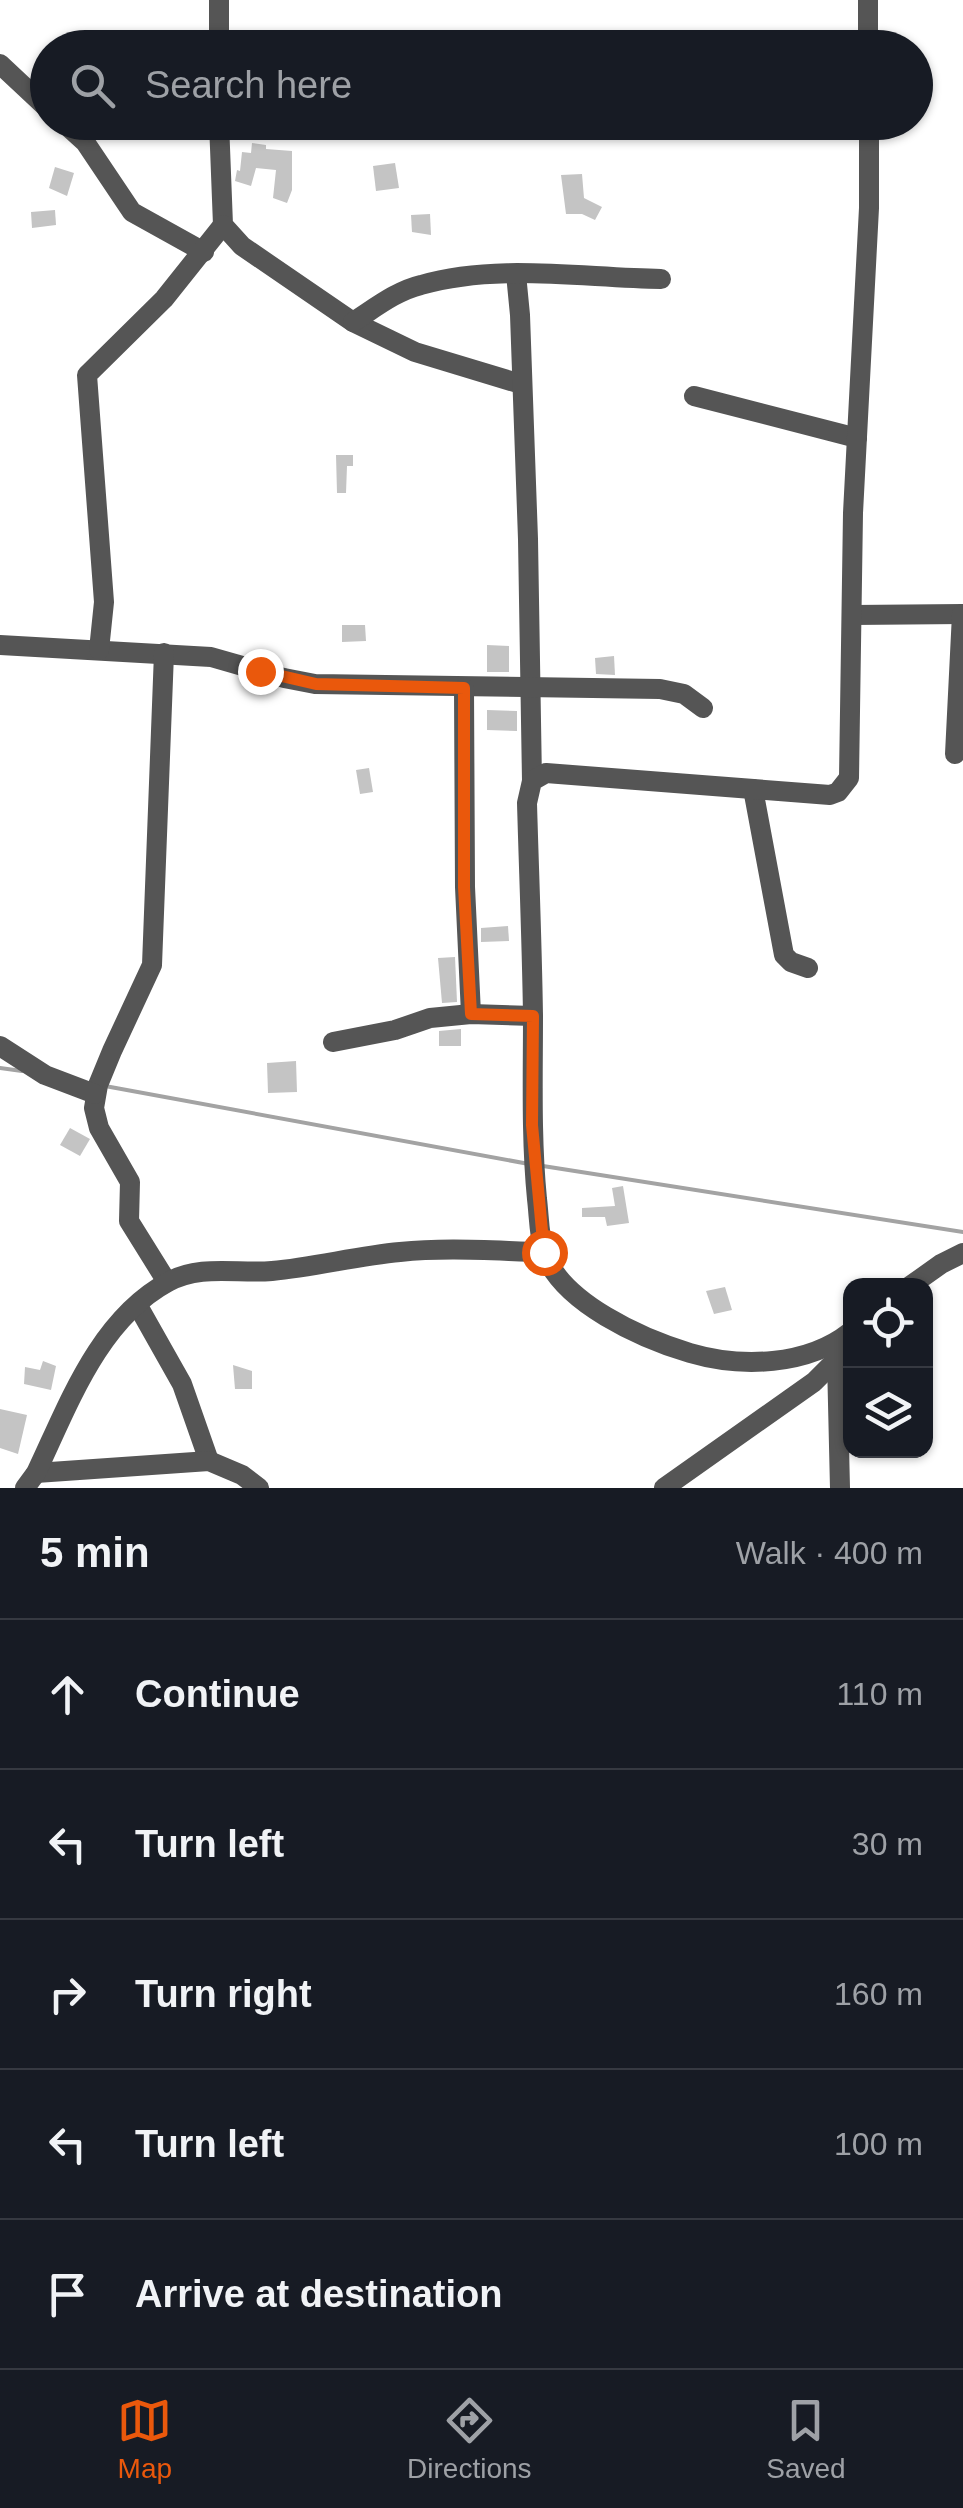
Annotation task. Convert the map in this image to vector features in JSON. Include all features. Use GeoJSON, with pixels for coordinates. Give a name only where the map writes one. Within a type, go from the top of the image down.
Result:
{"type":"FeatureCollection","features":[{"type":"Feature","properties":{"kind":"street"},"geometry":{"type":"LineString","coordinates":[[219,0],[219,30]]}},
{"type":"Feature","properties":{"kind":"street"},"geometry":{"type":"LineString","coordinates":[[868,0],[868,30]]}},
{"type":"Feature","properties":{"kind":"street"},"geometry":{"type":"LineString","coordinates":[[0,64],[30,92]]}},
{"type":"Feature","properties":{"kind":"street"},"geometry":{"type":"LineString","coordinates":[[83,140],[132,212],[204,252]]}},
{"type":"Feature","properties":{"kind":"street"},"geometry":{"type":"LineString","coordinates":[[99,650],[104,602],[88,375],[164,299],[223,225],[220,140]]}},
{"type":"Feature","properties":{"kind":"street"},"geometry":{"type":"LineString","coordinates":[[532,781],[546,773],[830,795],[845,786],[851,750],[852,513],[870,208],[869,140]]}},
{"type":"Feature","properties":{"kind":"street"},"geometry":{"type":"LineString","coordinates":[[223,225],[242,246],[353,322],[415,352],[520,384]]}},
{"type":"Feature","properties":{"kind":"street"},"geometry":{"type":"LineString","coordinates":[[353,322],[418,285],[483,274],[661,280]]}},
{"type":"Feature","properties":{"kind":"street"},"geometry":{"type":"LineString","coordinates":[[516,274],[528,540],[532,1125],[544,1252],[570,1289],[589,1306],[635,1331],[709,1359],[764,1362],[794,1358],[843,1338]]}},
{"type":"Feature","properties":{"kind":"street"},"geometry":{"type":"LineString","coordinates":[[694,396],[857,438]]}},
{"type":"Feature","properties":{"kind":"street"},"geometry":{"type":"LineString","coordinates":[[853,615],[962,614],[955,754]]}},
{"type":"Feature","properties":{"kind":"street"},"geometry":{"type":"LineString","coordinates":[[0,645],[228,660],[316,684],[660,688],[684,694],[704,708]]}},
{"type":"Feature","properties":{"kind":"street"},"geometry":{"type":"LineString","coordinates":[[164,654],[152,965],[95,1094],[99,1128],[130,1182],[129,1221],[167,1282]]}},
{"type":"Feature","properties":{"kind":"street"},"geometry":{"type":"LineString","coordinates":[[464,688],[464,887],[471,1014]]}},
{"type":"Feature","properties":{"kind":"street"},"geometry":{"type":"LineString","coordinates":[[753,789],[784,955],[808,968]]}},
{"type":"Feature","properties":{"kind":"street"},"geometry":{"type":"LineString","coordinates":[[333,1042],[395,1030],[430,1018],[471,1014],[533,1016]]}},
{"type":"Feature","properties":{"kind":"street"},"geometry":{"type":"LineString","coordinates":[[0,1046],[46,1074],[95,1094]]}},
{"type":"Feature","properties":{"kind":"street"},"geometry":{"type":"LineString","coordinates":[[30,1480],[98,1350],[123,1318],[167,1282],[208,1270],[253,1273],[297,1269],[402,1252],[544,1252]]}},
{"type":"Feature","properties":{"kind":"street"},"geometry":{"type":"LineString","coordinates":[[921,1278],[963,1253]]}},
{"type":"Feature","properties":{"kind":"street"},"geometry":{"type":"LineString","coordinates":[[138,1306],[182,1384],[209,1461]]}},
{"type":"Feature","properties":{"kind":"street"},"geometry":{"type":"LineString","coordinates":[[664,1488],[704,1456],[814,1382],[843,1355]]}},
{"type":"Feature","properties":{"kind":"street"},"geometry":{"type":"LineString","coordinates":[[840,1488],[844,1368]]}},
{"type":"Feature","properties":{"kind":"street"},"geometry":{"type":"LineString","coordinates":[[30,1480],[209,1461],[242,1475],[259,1488]]}},
{"type":"Feature","properties":{"kind":"building"},"geometry":{"type":"Polygon","coordinates":[[[252,143],[266,145],[266,149],[292,151],[292,190],[287,203],[273,198],[276,170],[256,168],[251,186],[235,181],[242,152],[251,153],[252,143]]]}},
{"type":"Feature","properties":{"kind":"building"},"geometry":{"type":"Polygon","coordinates":[[[395,163],[399,188],[376,191],[373,166],[395,163]]]}},
{"type":"Feature","properties":{"kind":"building"},"geometry":{"type":"Polygon","coordinates":[[[55,167],[74,173],[67,196],[49,188],[55,167]]]}},
{"type":"Feature","properties":{"kind":"building"},"geometry":{"type":"Polygon","coordinates":[[[582,174],[584,198],[602,207],[595,220],[582,214],[566,214],[561,175],[582,174]]]}},
{"type":"Feature","properties":{"kind":"building"},"geometry":{"type":"Polygon","coordinates":[[[55,210],[56,225],[32,228],[31,212],[55,210]]]}},
{"type":"Feature","properties":{"kind":"building"},"geometry":{"type":"Polygon","coordinates":[[[430,214],[431,235],[412,232],[411,215],[430,214]]]}},
{"type":"Feature","properties":{"kind":"building"},"geometry":{"type":"Polygon","coordinates":[[[336,455],[353,455],[353,466],[347,466],[346,493],[337,493],[336,455]]]}},
{"type":"Feature","properties":{"kind":"building"},"geometry":{"type":"Polygon","coordinates":[[[342,625],[365,625],[366,641],[342,642],[342,625]]]}},
{"type":"Feature","properties":{"kind":"building"},"geometry":{"type":"Polygon","coordinates":[[[487,645],[509,646],[509,672],[487,672],[487,645]]]}},
{"type":"Feature","properties":{"kind":"building"},"geometry":{"type":"Polygon","coordinates":[[[614,656],[615,675],[596,674],[595,658],[614,656]]]}},
{"type":"Feature","properties":{"kind":"building"},"geometry":{"type":"Polygon","coordinates":[[[487,710],[517,711],[517,731],[487,730],[487,710]]]}},
{"type":"Feature","properties":{"kind":"building"},"geometry":{"type":"Polygon","coordinates":[[[369,768],[373,792],[360,794],[356,770],[369,768]]]}},
{"type":"Feature","properties":{"kind":"building"},"geometry":{"type":"Polygon","coordinates":[[[508,926],[509,941],[481,942],[481,928],[508,926]]]}},
{"type":"Feature","properties":{"kind":"building"},"geometry":{"type":"Polygon","coordinates":[[[455,957],[457,1002],[442,1003],[438,958],[455,957]]]}},
{"type":"Feature","properties":{"kind":"building"},"geometry":{"type":"Polygon","coordinates":[[[461,1029],[461,1046],[439,1046],[439,1031],[461,1029]]]}},
{"type":"Feature","properties":{"kind":"building"},"geometry":{"type":"Polygon","coordinates":[[[296,1061],[297,1092],[268,1093],[267,1063],[296,1061]]]}},
{"type":"Feature","properties":{"kind":"building"},"geometry":{"type":"Polygon","coordinates":[[[70,1128],[90,1139],[80,1156],[60,1145],[70,1128]]]}},
{"type":"Feature","properties":{"kind":"building"},"geometry":{"type":"Polygon","coordinates":[[[623,1186],[629,1223],[607,1226],[605,1217],[582,1217],[582,1208],[615,1206],[612,1188],[623,1186]]]}},
{"type":"Feature","properties":{"kind":"building"},"geometry":{"type":"Polygon","coordinates":[[[725,1287],[732,1310],[714,1314],[706,1291],[725,1287]]]}},
{"type":"Feature","properties":{"kind":"building"},"geometry":{"type":"Polygon","coordinates":[[[43,1361],[56,1366],[51,1390],[24,1384],[25,1367],[40,1370],[43,1361]]]}},
{"type":"Feature","properties":{"kind":"building"},"geometry":{"type":"Polygon","coordinates":[[[233,1365],[252,1371],[252,1389],[235,1389],[233,1365]]]}},
{"type":"Feature","properties":{"kind":"building"},"geometry":{"type":"Polygon","coordinates":[[[0,1409],[27,1415],[18,1454],[0,1448],[0,1409]]]}},
{"type":"Feature","properties":{"kind":"waterway"},"geometry":{"type":"LineString","coordinates":[[0,1068],[22,1071]]}},
{"type":"Feature","properties":{"kind":"waterway"},"geometry":{"type":"LineString","coordinates":[[105,1086],[529,1164]]}},
{"type":"Feature","properties":{"kind":"waterway"},"geometry":{"type":"LineString","coordinates":[[543,1166],[963,1232]]}},
{"type":"Feature","properties":{"kind":"route"},"geometry":{"type":"LineString","coordinates":[[260,671],[316,684],[464,688],[464,887],[471,1014],[533,1016],[532,1125],[544,1252]]}}]}
